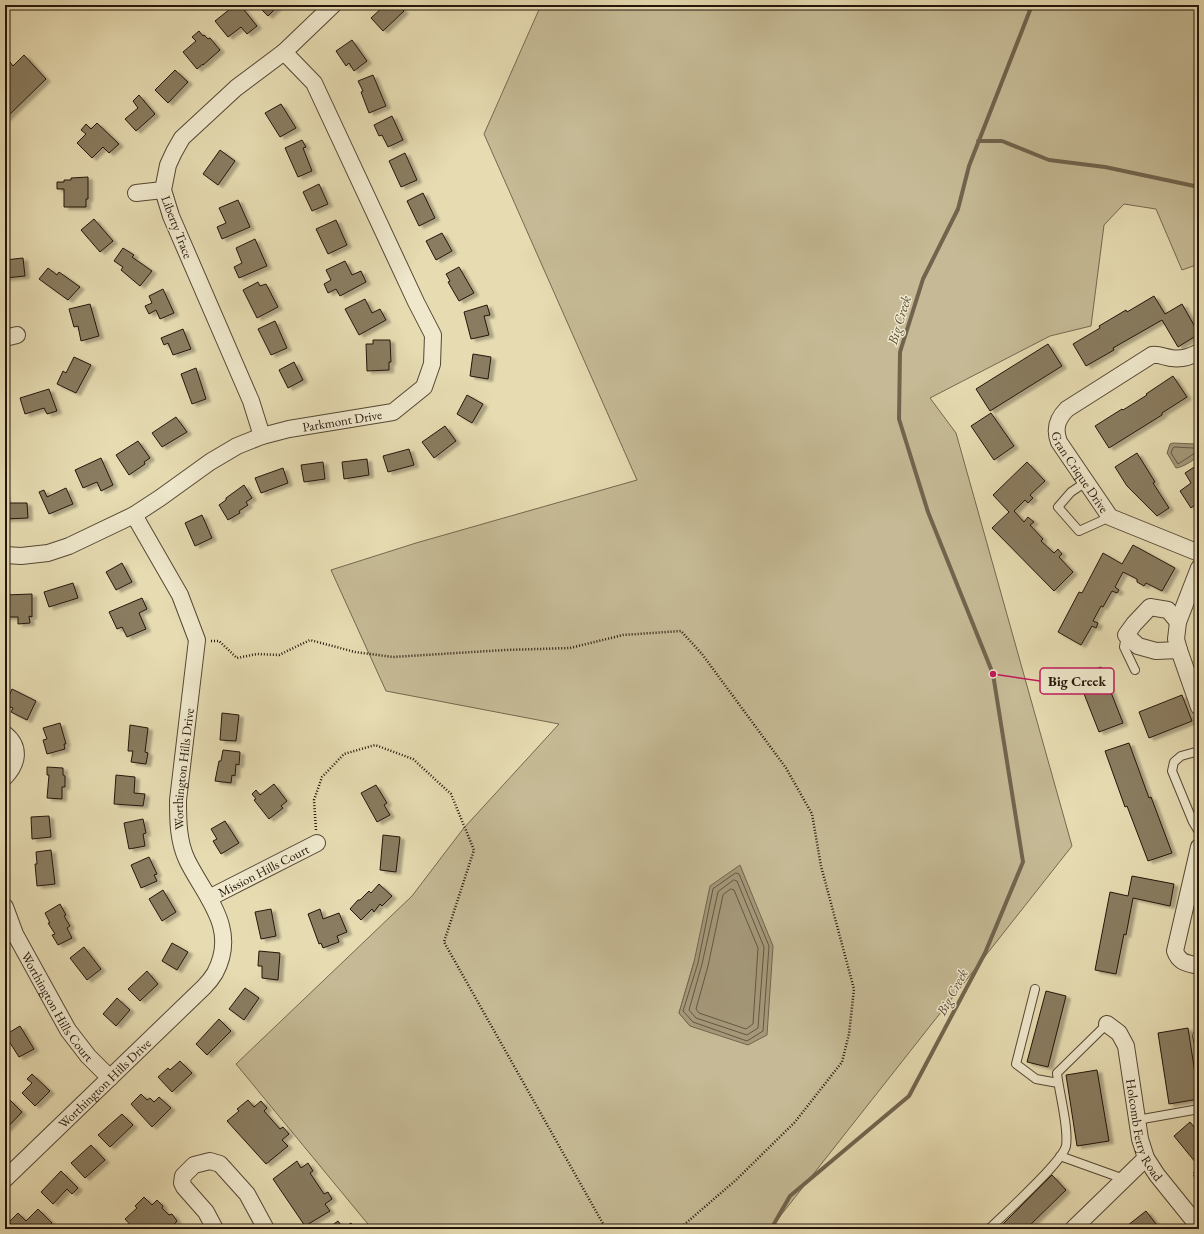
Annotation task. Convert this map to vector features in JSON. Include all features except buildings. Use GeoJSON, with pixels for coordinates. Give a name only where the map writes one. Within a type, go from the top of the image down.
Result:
{"type":"FeatureCollection","features":[{"type":"Feature","properties":{"kind":"street","name":"Liberty Trace"},"geometry":{"type":"LineString","coordinates":[[262,436],[251,401],[171,216],[163,190],[168,165],[182,138],[236,88],[284,52],[333,5]]}},
{"type":"Feature","properties":{"kind":"street","name":"Parkmont Drive"},"geometry":{"type":"LineString","coordinates":[[5,555],[21,556],[48,553],[69,546],[134,515],[210,462],[237,446],[262,436],[289,429],[393,412],[424,387],[432,364],[433,336],[314,83],[284,52]]}},
{"type":"Feature","properties":{"kind":"street"},"geometry":{"type":"LineString","coordinates":[[136,193],[163,190]]}},
{"type":"Feature","properties":{"kind":"street","name":"Gran Crique Drive"},"geometry":{"type":"LineString","coordinates":[[1199,352],[1181,359],[1170,358],[1159,354],[1152,355],[1067,409],[1056,425],[1056,435],[1059,442],[1110,517],[1199,553]]}},
{"type":"Feature","properties":{"kind":"street","name":"Worthington Hills Drive"},"geometry":{"type":"LineString","coordinates":[[5,1179],[204,987],[215,973],[222,954],[223,935],[218,915],[186,859],[180,838],[178,819],[178,800],[197,640],[180,595],[134,515]]}},
{"type":"Feature","properties":{"kind":"street"},"geometry":{"type":"LineString","coordinates":[[1199,568],[1178,622],[1176,639],[1199,707]]}},
{"type":"Feature","properties":{"kind":"street"},"geometry":{"type":"LineString","coordinates":[[1178,622],[1168,610],[1150,607],[1126,635],[1138,646],[1156,651],[1179,650]]}},
{"type":"Feature","properties":{"kind":"street"},"geometry":{"type":"LineString","coordinates":[[5,734],[11,738],[15,748],[16,759],[12,769],[5,777]]}},
{"type":"Feature","properties":{"kind":"street","name":"Mission Hills Court"},"geometry":{"type":"LineString","coordinates":[[209,898],[317,843]]}},
{"type":"Feature","properties":{"kind":"street"},"geometry":{"type":"LineString","coordinates":[[1199,847],[1175,951],[1177,958],[1183,962],[1199,966]]}},
{"type":"Feature","properties":{"kind":"street","name":"Worthington Hills Court"},"geometry":{"type":"LineString","coordinates":[[5,907],[15,934],[68,1030],[88,1056],[110,1078]]}},
{"type":"Feature","properties":{"kind":"street","name":"Holcomb Ferry Road"},"geometry":{"type":"LineString","coordinates":[[1107,1024],[1119,1033],[1126,1046],[1140,1139],[1146,1158],[1157,1175],[1199,1228]]}},
{"type":"Feature","properties":{"kind":"street"},"geometry":{"type":"LineString","coordinates":[[1073,1229],[1146,1158]]}},
{"type":"Feature","properties":{"kind":"street"},"geometry":{"type":"LineString","coordinates":[[215,1229],[206,1212],[182,1183],[183,1176],[194,1165],[210,1161],[220,1164],[247,1194],[266,1229]]}},
{"type":"Feature","properties":{"kind":"lane"},"geometry":{"type":"LineString","coordinates":[[1086,482],[1071,492],[1058,507],[1080,531],[1110,517]]}},
{"type":"Feature","properties":{"kind":"lane"},"geometry":{"type":"LineString","coordinates":[[1126,635],[1124,647],[1135,670]]}},
{"type":"Feature","properties":{"kind":"lane"},"geometry":{"type":"LineString","coordinates":[[1199,751],[1181,756],[1174,762],[1172,771],[1193,822],[1199,832]]}},
{"type":"Feature","properties":{"kind":"lane"},"geometry":{"type":"LineString","coordinates":[[1035,988],[1016,1064],[1036,1079],[1058,1083]]}},
{"type":"Feature","properties":{"kind":"lane"},"geometry":{"type":"LineString","coordinates":[[989,1229],[1056,1163],[1065,1147],[1067,1132],[1057,1072],[1107,1024]]}},
{"type":"Feature","properties":{"kind":"lane"},"geometry":{"type":"LineString","coordinates":[[1138,1120],[1199,1109]]}},
{"type":"Feature","properties":{"kind":"lane"},"geometry":{"type":"LineString","coordinates":[[1060,1156],[1124,1179]]}},
{"type":"Feature","properties":{"kind":"path"},"geometry":{"type":"LineString","coordinates":[[197,640],[219,641],[237,658],[257,654],[279,655],[310,640],[355,652],[393,657],[505,650],[570,648],[623,635],[681,631],[702,654],[786,768],[812,814],[821,866],[854,989],[849,1034],[842,1062],[794,1122],[736,1180],[679,1229]]}},
{"type":"Feature","properties":{"kind":"path"},"geometry":{"type":"LineString","coordinates":[[317,843],[314,800],[322,777],[344,754],[375,746],[413,759],[451,794],[474,850],[444,942],[606,1229]]}},
{"type":"Feature","properties":{"kind":"path"},"geometry":{"type":"LineString","coordinates":[[1199,1170],[1193,1174],[1199,1181]]}},
{"type":"Feature","properties":{"kind":"shaded area"},"geometry":{"type":"Polygon","coordinates":[[[541,5],[1199,5],[1199,264],[1182,270],[1156,209],[1124,204],[1104,225],[1091,326],[1050,336],[930,398],[956,433],[1072,846],[770,1229],[372,1229],[236,1064],[412,896],[463,829],[559,724],[386,691],[331,570],[416,543],[637,480],[484,134],[541,5]],[[694,962],[679,1013],[690,1026],[694,962]]]}},
{"type":"Feature","properties":{"kind":"water"},"geometry":{"type":"Polygon","coordinates":[[[1170,444],[1198,445],[1199,450],[1197,457],[1181,467],[1176,468],[1167,453],[1170,444]]]}},
{"type":"Feature","properties":{"kind":"water"},"geometry":{"type":"Polygon","coordinates":[[[740,865],[773,946],[767,1035],[748,1045],[690,1026],[679,1013],[694,962],[710,886],[740,865]]]}},
{"type":"Feature","properties":{"kind":"waterway","name":"Big Creek"},"geometry":{"type":"LineString","coordinates":[[771,1229],[790,1196],[909,1096],[985,953],[1023,862],[993,674],[928,512],[899,419],[900,352],[923,279],[958,209],[969,166],[1032,5]]}},
{"type":"Feature","properties":{"kind":"waterway"},"geometry":{"type":"LineString","coordinates":[[978,141],[1002,141],[1049,160],[1105,167],[1199,187]]}},
{"type":"Feature","properties":{"kind":"place","name":"Big Creek"},"geometry":{"type":"Point","coordinates":[993,674]}}]}
